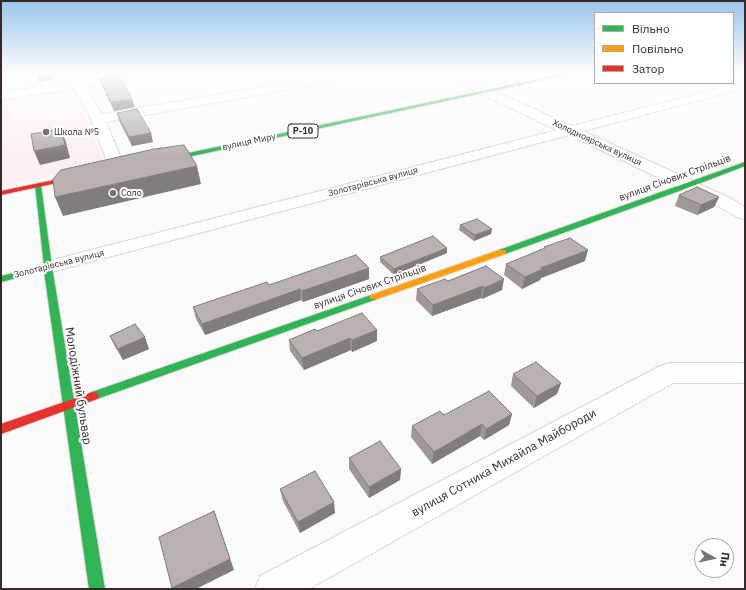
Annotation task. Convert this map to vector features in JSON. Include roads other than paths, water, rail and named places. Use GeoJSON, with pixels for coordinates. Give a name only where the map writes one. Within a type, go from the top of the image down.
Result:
{"type":"FeatureCollection","features":[{"type":"Feature","properties":{"kind":"main road","name":"вулиця Миру"},"geometry":{"type":"LineString","coordinates":[[148,163],[442,102]]}},
{"type":"Feature","properties":{"kind":"main road","name":"вулиця Січових Стрільців"},"geometry":{"type":"LineString","coordinates":[[1,429],[688,186],[745,164]]}},
{"type":"Feature","properties":{"kind":"main road"},"geometry":{"type":"LineString","coordinates":[[1,193],[96,174]]}},
{"type":"Feature","properties":{"kind":"main road","name":"Молодіжний бульвар"},"geometry":{"type":"LineString","coordinates":[[38,185],[48,267],[97,589]]}},
{"type":"Feature","properties":{"kind":"main road","name":"Золотарівська вулиця"},"geometry":{"type":"LineString","coordinates":[[1,279],[48,267]]}},
{"type":"Feature","properties":{"kind":"street"},"geometry":{"type":"LineString","coordinates":[[89,102],[98,119],[118,170]]}},
{"type":"Feature","properties":{"kind":"street"},"geometry":{"type":"LineString","coordinates":[[98,119],[200,102]]}},
{"type":"Feature","properties":{"kind":"street","name":"Холодноярська вулиця"},"geometry":{"type":"LineString","coordinates":[[508,102],[745,214]]}},
{"type":"Feature","properties":{"kind":"street","name":"Золотарівська вулиця"},"geometry":{"type":"LineString","coordinates":[[48,267],[682,102]]}},
{"type":"Feature","properties":{"kind":"street","name":"вулиця Сотника Михайла Майбороди"},"geometry":{"type":"LineString","coordinates":[[273,589],[669,373],[745,372]]}},
{"type":"Feature","properties":{"kind":"place","name":"Школа №5"},"geometry":{"type":"Point","coordinates":[46,132]}},
{"type":"Feature","properties":{"kind":"place","name":"Соло"},"geometry":{"type":"Point","coordinates":[113,193]}}]}
